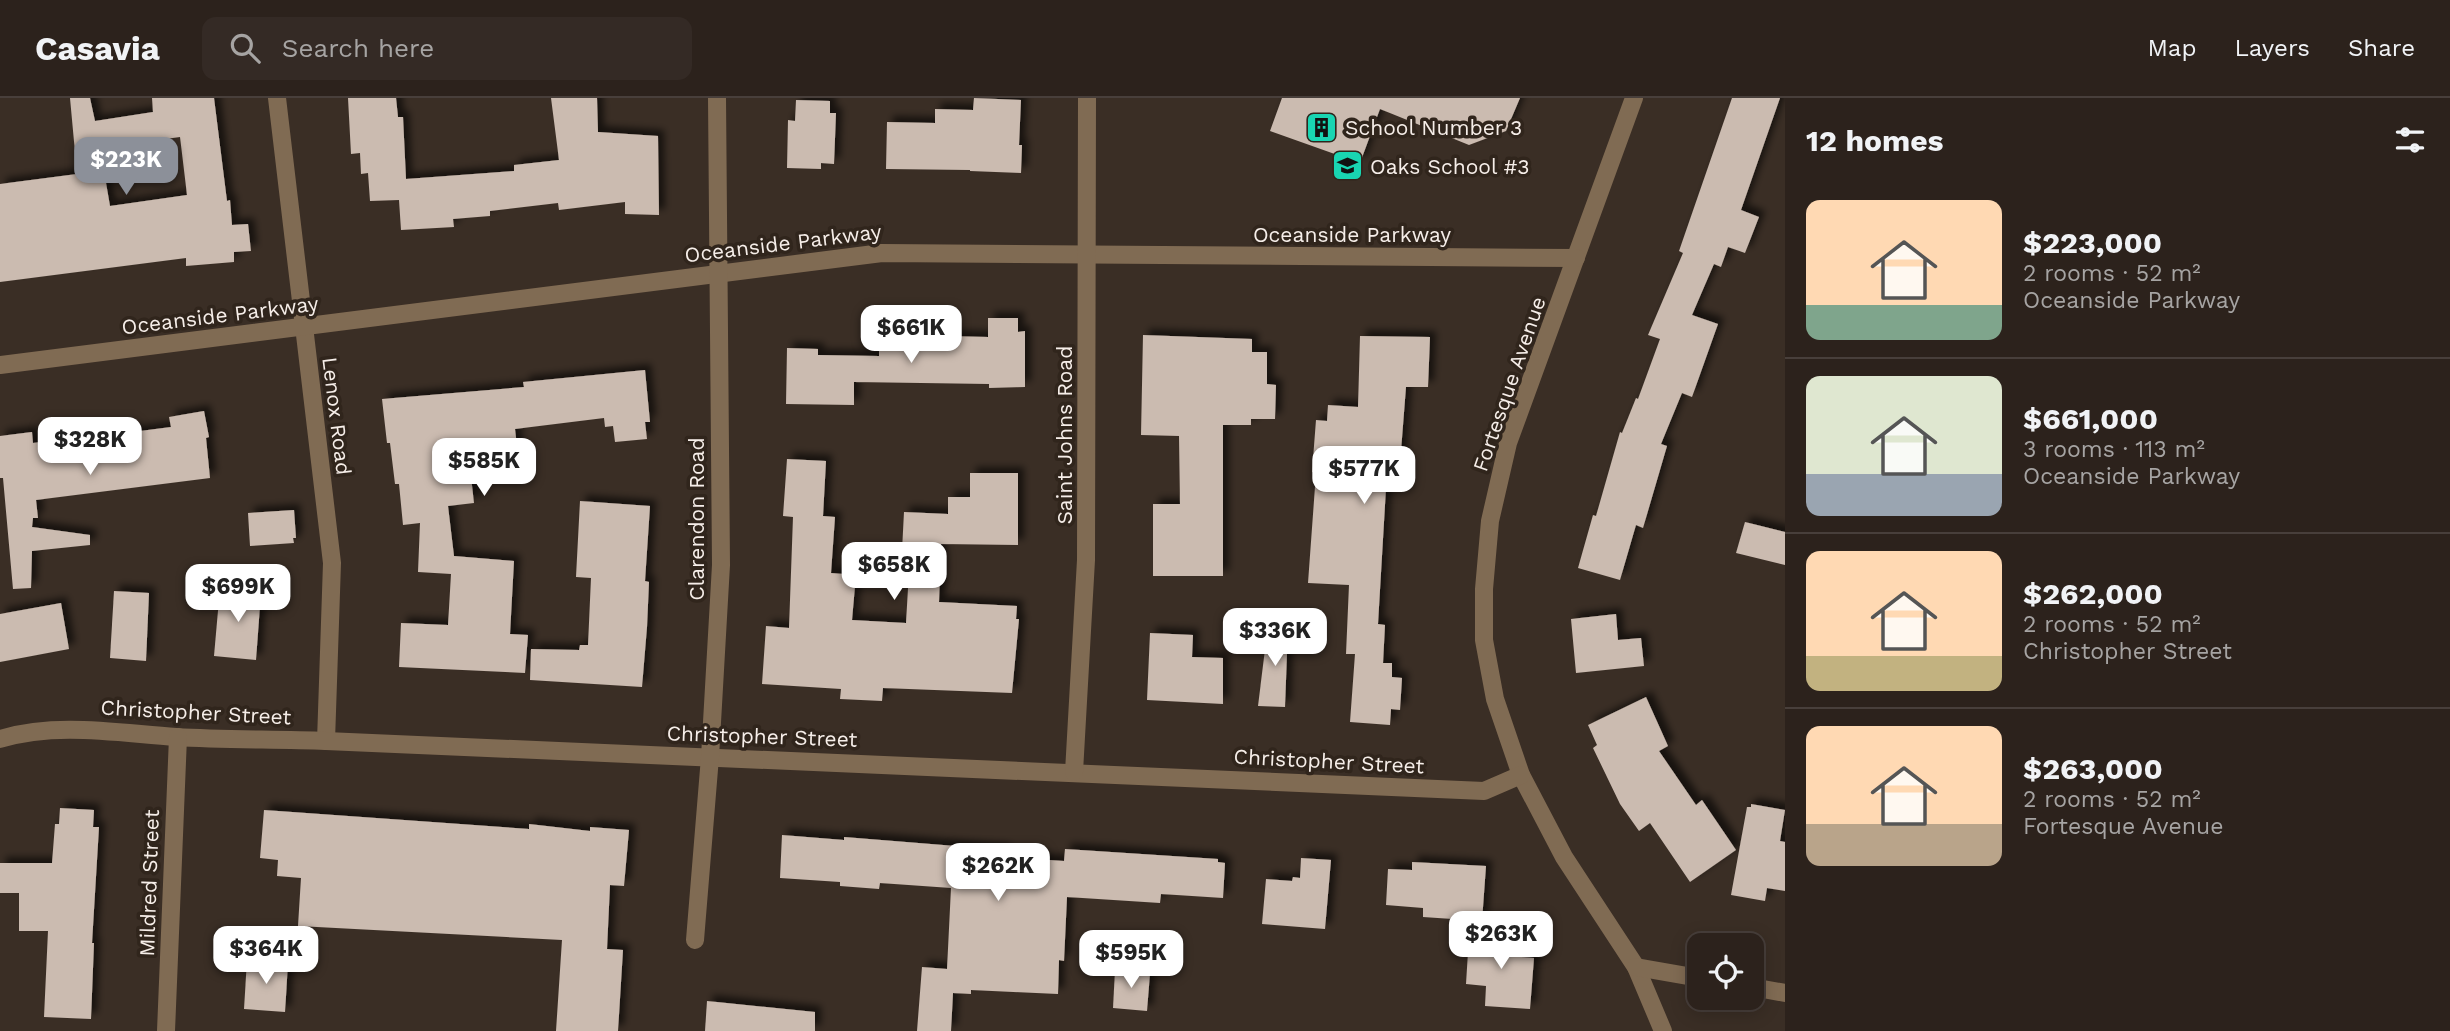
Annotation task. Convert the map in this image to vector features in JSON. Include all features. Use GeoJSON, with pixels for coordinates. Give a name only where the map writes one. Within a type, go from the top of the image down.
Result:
{"type":"FeatureCollection","features":[{"type":"Feature","properties":{"kind":"street","name":"Lenox Road"},"geometry":{"type":"LineString","coordinates":[[277,98],[332,563],[327,741]]}},
{"type":"Feature","properties":{"kind":"street","name":"Clarendon Road"},"geometry":{"type":"LineString","coordinates":[[695,940],[710,757],[721,565],[717,98]]}},
{"type":"Feature","properties":{"kind":"street","name":"Saint Johns Road"},"geometry":{"type":"LineString","coordinates":[[1074,772],[1086,560],[1087,98]]}},
{"type":"Feature","properties":{"kind":"street","name":"Fortesque Avenue"},"geometry":{"type":"LineString","coordinates":[[1634,98],[1508,443],[1490,521],[1484,589],[1484,640],[1496,699],[1521,775],[1564,858],[1636,967],[1663,1031]]}},
{"type":"Feature","properties":{"kind":"street","name":"Oceanside Parkway"},"geometry":{"type":"LineString","coordinates":[[0,366],[882,253],[1576,258]]}},
{"type":"Feature","properties":{"kind":"street","name":"Christopher Street"},"geometry":{"type":"LineString","coordinates":[[0,739],[22,732],[88,729],[178,737],[327,741],[1484,791],[1521,775]]}},
{"type":"Feature","properties":{"kind":"street","name":"Mildred Street"},"geometry":{"type":"LineString","coordinates":[[166,1031],[178,737]]}},
{"type":"Feature","properties":{"kind":"street"},"geometry":{"type":"LineString","coordinates":[[1636,967],[1687,976]]}},
{"type":"Feature","properties":{"kind":"street"},"geometry":{"type":"LineString","coordinates":[[1764,989],[1785,993]]}},
{"type":"Feature","properties":{"kind":"building"},"geometry":{"type":"Polygon","coordinates":[[[70,98],[90,98],[95,121],[153,112],[152,98],[214,98],[232,225],[248,224],[251,251],[234,252],[234,262],[186,266],[186,258],[0,282],[0,184],[77,174],[70,98]],[[180,137],[100,148],[110,206],[187,195],[180,137]]]}},
{"type":"Feature","properties":{"kind":"building"},"geometry":{"type":"Polygon","coordinates":[[[348,98],[396,98],[398,117],[403,117],[406,179],[514,171],[514,165],[559,160],[551,98],[597,98],[598,132],[658,136],[659,215],[625,214],[625,202],[559,210],[558,203],[490,211],[490,216],[453,219],[454,227],[401,230],[399,200],[370,201],[368,173],[361,174],[360,153],[351,154],[348,98]]]}},
{"type":"Feature","properties":{"kind":"building"},"geometry":{"type":"Polygon","coordinates":[[[974,98],[1021,100],[1021,173],[886,169],[887,122],[935,123],[935,109],[973,110],[974,98]]]}},
{"type":"Feature","properties":{"kind":"building","name":"School Number 3"},"geometry":{"type":"Polygon","coordinates":[[[1282,98],[1520,98],[1506,131],[1469,145],[1380,109],[1360,163],[1270,131],[1282,98]]]}},
{"type":"Feature","properties":{"kind":"building"},"geometry":{"type":"Polygon","coordinates":[[[1732,98],[1780,98],[1741,210],[1759,217],[1745,253],[1728,247],[1721,267],[1714,264],[1692,315],[1718,324],[1692,397],[1682,393],[1661,444],[1667,446],[1643,528],[1636,525],[1620,580],[1578,568],[1620,432],[1622,433],[1636,398],[1638,399],[1660,339],[1648,335],[1683,253],[1679,251],[1732,98]]]}},
{"type":"Feature","properties":{"kind":"building"},"geometry":{"type":"Polygon","coordinates":[[[796,100],[830,101],[830,113],[836,113],[834,164],[821,163],[821,169],[787,168],[788,120],[795,121],[796,100]]]}},
{"type":"Feature","properties":{"kind":"building"},"geometry":{"type":"Polygon","coordinates":[[[988,318],[1018,318],[1018,332],[1025,331],[1025,387],[854,382],[854,405],[786,404],[787,348],[818,349],[818,355],[879,356],[879,338],[903,338],[903,335],[988,337],[988,318]]]}},
{"type":"Feature","properties":{"kind":"building"},"geometry":{"type":"Polygon","coordinates":[[[1143,335],[1252,339],[1252,352],[1267,352],[1267,384],[1276,385],[1275,419],[1251,419],[1251,425],[1223,425],[1223,576],[1153,576],[1153,504],[1180,504],[1179,436],[1141,435],[1143,335]]]}},
{"type":"Feature","properties":{"kind":"building"},"geometry":{"type":"Polygon","coordinates":[[[1360,336],[1430,337],[1428,387],[1406,387],[1398,489],[1386,488],[1378,624],[1385,625],[1383,663],[1392,663],[1392,677],[1402,678],[1400,710],[1391,709],[1390,725],[1350,722],[1355,654],[1346,654],[1349,585],[1308,583],[1316,473],[1312,472],[1316,420],[1327,421],[1328,405],[1358,407],[1360,336]]]}},
{"type":"Feature","properties":{"kind":"building"},"geometry":{"type":"Polygon","coordinates":[[[645,370],[650,422],[645,422],[647,439],[615,442],[613,426],[605,427],[604,418],[515,429],[518,455],[469,459],[474,503],[448,506],[454,556],[514,561],[510,634],[528,635],[525,673],[399,667],[401,623],[448,625],[451,574],[418,572],[420,523],[403,525],[399,484],[395,484],[382,399],[524,387],[523,382],[645,370]]]}},
{"type":"Feature","properties":{"kind":"building"},"geometry":{"type":"Polygon","coordinates":[[[204,411],[209,437],[206,438],[210,478],[36,500],[38,518],[33,518],[32,527],[90,535],[90,545],[32,551],[31,588],[13,589],[3,478],[0,478],[0,436],[32,432],[33,443],[86,438],[171,427],[169,417],[204,411]]]}},
{"type":"Feature","properties":{"kind":"building"},"geometry":{"type":"Polygon","coordinates":[[[787,459],[826,461],[823,516],[835,517],[831,573],[856,575],[852,620],[906,623],[909,571],[901,570],[904,512],[948,514],[948,497],[970,497],[970,473],[1018,473],[1018,545],[941,544],[939,602],[1017,606],[1016,619],[1019,619],[1012,693],[883,688],[882,701],[840,699],[841,689],[762,684],[766,626],[789,628],[793,517],[783,516],[787,459]]]}},
{"type":"Feature","properties":{"kind":"building"},"geometry":{"type":"Polygon","coordinates":[[[580,501],[650,506],[645,581],[649,582],[642,687],[530,680],[531,649],[579,650],[580,645],[588,645],[591,578],[576,577],[580,501]]]}},
{"type":"Feature","properties":{"kind":"building"},"geometry":{"type":"Polygon","coordinates":[[[294,510],[294,543],[250,546],[248,513],[294,510]]]}},
{"type":"Feature","properties":{"kind":"building"},"geometry":{"type":"Polygon","coordinates":[[[1745,522],[1785,532],[1785,565],[1736,553],[1745,522]]]}},
{"type":"Feature","properties":{"kind":"building"},"geometry":{"type":"Polygon","coordinates":[[[220,588],[261,592],[256,660],[214,656],[220,588]]]}},
{"type":"Feature","properties":{"kind":"building"},"geometry":{"type":"Polygon","coordinates":[[[114,591],[149,593],[146,661],[110,658],[114,591]]]}},
{"type":"Feature","properties":{"kind":"building"},"geometry":{"type":"Polygon","coordinates":[[[61,603],[69,649],[0,662],[0,614],[61,603]]]}},
{"type":"Feature","properties":{"kind":"building"},"geometry":{"type":"Polygon","coordinates":[[[1616,614],[1618,640],[1641,638],[1644,666],[1576,673],[1571,619],[1616,614]]]}},
{"type":"Feature","properties":{"kind":"building"},"geometry":{"type":"Polygon","coordinates":[[[1268,625],[1288,626],[1285,707],[1258,706],[1268,625]]]}},
{"type":"Feature","properties":{"kind":"building"},"geometry":{"type":"Polygon","coordinates":[[[1150,633],[1193,635],[1192,657],[1223,658],[1223,704],[1147,700],[1150,633]]]}},
{"type":"Feature","properties":{"kind":"building"},"geometry":{"type":"Polygon","coordinates":[[[1646,697],[1668,746],[1659,751],[1696,805],[1702,800],[1736,850],[1690,882],[1650,823],[1639,831],[1620,804],[1593,748],[1597,745],[1588,725],[1646,697]]]}},
{"type":"Feature","properties":{"kind":"building"},"geometry":{"type":"Polygon","coordinates":[[[1751,804],[1785,810],[1780,841],[1785,842],[1785,891],[1767,888],[1765,901],[1731,895],[1747,807],[1751,807],[1751,804]]]}},
{"type":"Feature","properties":{"kind":"building"},"geometry":{"type":"Polygon","coordinates":[[[60,808],[94,810],[93,827],[99,827],[92,943],[91,1019],[44,1017],[48,931],[19,931],[19,893],[0,893],[0,863],[52,863],[55,824],[59,824],[60,808]]]}},
{"type":"Feature","properties":{"kind":"building"},"geometry":{"type":"Polygon","coordinates":[[[264,810],[529,829],[529,824],[590,831],[590,827],[629,830],[624,886],[610,885],[607,949],[623,950],[618,1031],[556,1031],[562,940],[298,926],[301,878],[277,876],[278,860],[260,858],[264,810]]]}},
{"type":"Feature","properties":{"kind":"building"},"geometry":{"type":"Polygon","coordinates":[[[782,835],[844,840],[844,837],[1005,850],[1005,857],[1064,861],[1065,849],[1218,859],[1218,862],[1225,863],[1223,898],[1161,894],[1160,903],[1067,897],[1064,961],[1059,960],[1058,994],[971,990],[971,994],[953,993],[951,1031],[917,1031],[922,967],[947,969],[951,888],[880,883],[879,889],[840,886],[840,882],[780,878],[782,835]]]}},
{"type":"Feature","properties":{"kind":"building"},"geometry":{"type":"Polygon","coordinates":[[[1301,858],[1331,860],[1325,929],[1262,924],[1266,879],[1292,881],[1293,877],[1300,878],[1301,858]]]}},
{"type":"Feature","properties":{"kind":"building"},"geometry":{"type":"Polygon","coordinates":[[[1412,862],[1486,866],[1482,921],[1423,917],[1423,908],[1386,905],[1388,869],[1412,870],[1412,862]]]}},
{"type":"Feature","properties":{"kind":"building"},"geometry":{"type":"Polygon","coordinates":[[[1469,936],[1522,939],[1521,957],[1534,958],[1530,1009],[1485,1006],[1486,986],[1466,984],[1469,936]]]}},
{"type":"Feature","properties":{"kind":"building"},"geometry":{"type":"Polygon","coordinates":[[[247,960],[288,963],[285,1012],[244,1009],[247,960]]]}},
{"type":"Feature","properties":{"kind":"building"},"geometry":{"type":"Polygon","coordinates":[[[1115,970],[1150,973],[1147,1011],[1113,1008],[1115,970]]]}},
{"type":"Feature","properties":{"kind":"building"},"geometry":{"type":"Polygon","coordinates":[[[707,1001],[815,1012],[815,1031],[705,1031],[707,1001]]]}},
{"type":"Feature","properties":{"kind":"place","name":"School Number 3"},"geometry":{"type":"Point","coordinates":[1322,127]}},
{"type":"Feature","properties":{"kind":"place","name":"Oaks School #3"},"geometry":{"type":"Point","coordinates":[1347,166]}}]}
